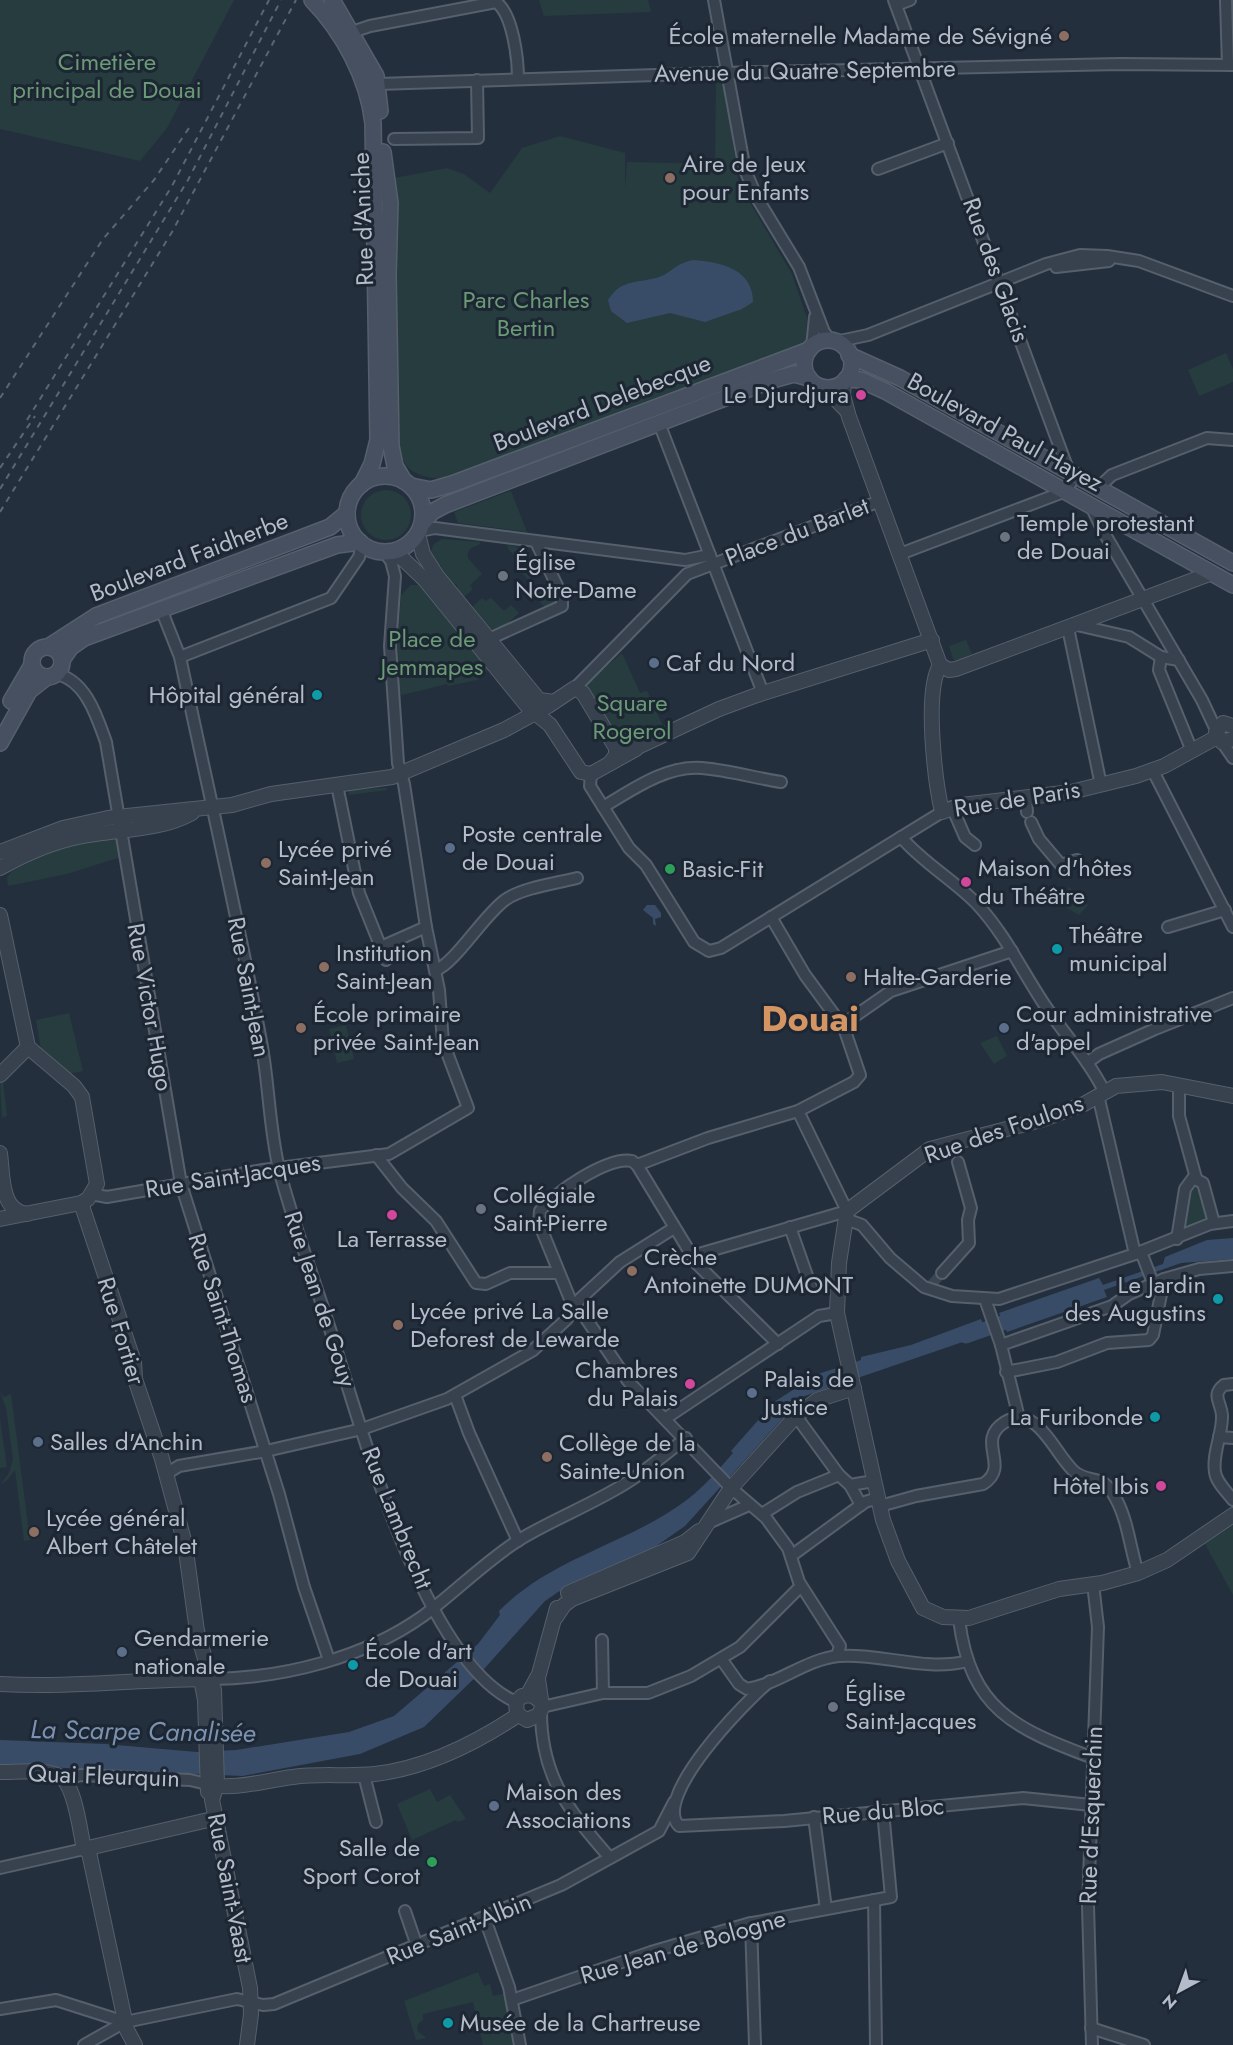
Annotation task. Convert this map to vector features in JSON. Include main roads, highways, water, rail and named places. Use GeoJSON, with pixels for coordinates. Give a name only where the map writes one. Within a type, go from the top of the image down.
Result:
{"type":"FeatureCollection","features":[{"type":"Feature","properties":{"kind":"main road"},"geometry":{"type":"LineString","coordinates":[[312,0],[348,38]]}},
{"type":"Feature","properties":{"kind":"main road","name":"Rue d'Aniche"},"geometry":{"type":"LineString","coordinates":[[332,0],[367,94],[373,123],[378,443],[370,470],[362,484]]}},
{"type":"Feature","properties":{"kind":"main road","name":"Rue d'Aniche"},"geometry":{"type":"LineString","coordinates":[[348,38],[372,68],[378,84],[384,169],[390,193],[388,274],[391,446],[395,466],[407,483]]}},
{"type":"Feature","properties":{"kind":"main road"},"geometry":{"type":"LineString","coordinates":[[822,341],[833,341],[849,354],[851,369],[845,380],[835,387],[825,388],[809,378],[804,366],[810,349],[822,341]]}},
{"type":"Feature","properties":{"kind":"main road","name":"Boulevard Delebecque"},"geometry":{"type":"LineString","coordinates":[[407,483],[431,490],[452,484],[810,349]]}},
{"type":"Feature","properties":{"kind":"main road","name":"Boulevard Paul Hayez"},"geometry":{"type":"LineString","coordinates":[[849,354],[900,378],[1233,564]]}},
{"type":"Feature","properties":{"kind":"main road","name":"Boulevard Delebecque"},"geometry":{"type":"LineString","coordinates":[[420,530],[432,512],[445,505],[789,375],[809,378]]}},
{"type":"Feature","properties":{"kind":"main road","name":"Boulevard Paul Hayez"},"geometry":{"type":"LineString","coordinates":[[845,380],[861,380],[876,387],[1233,585]]}},
{"type":"Feature","properties":{"kind":"main road"},"geometry":{"type":"LineString","coordinates":[[381,477],[407,483],[422,502],[420,530],[407,546],[388,552],[361,543],[350,528],[347,513],[352,496],[362,484],[381,477]]}},
{"type":"Feature","properties":{"kind":"main road","name":"Boulevard Faidherbe"},"geometry":{"type":"LineString","coordinates":[[48,647],[96,616],[330,527],[347,513]]}},
{"type":"Feature","properties":{"kind":"main road","name":"Boulevard Faidherbe"},"geometry":{"type":"LineString","coordinates":[[0,743],[26,695],[34,685],[55,670],[81,639],[337,545],[361,543]]}},
{"type":"Feature","properties":{"kind":"main road"},"geometry":{"type":"LineString","coordinates":[[0,721],[32,664],[36,652],[48,647],[58,651],[55,670],[38,674],[32,664]]}},
{"type":"Feature","properties":{"kind":"water"},"geometry":{"type":"Polygon","coordinates":[[[693,260],[734,269],[748,282],[753,302],[742,309],[705,322],[670,313],[627,323],[611,311],[608,300],[619,288],[630,283],[659,277],[693,260]]]}},
{"type":"Feature","properties":{"kind":"water"},"geometry":{"type":"Polygon","coordinates":[[[647,905],[655,905],[661,913],[661,917],[655,919],[656,926],[653,924],[653,918],[643,910],[647,905]]]}},
{"type":"Feature","properties":{"kind":"water"},"geometry":{"type":"Polygon","coordinates":[[[1233,1238],[1233,1259],[1181,1263],[1104,1290],[1107,1297],[1007,1332],[999,1313],[1099,1278],[1103,1285],[1163,1264],[1165,1257],[1207,1240],[1233,1238]]]}},
{"type":"Feature","properties":{"kind":"water"},"geometry":{"type":"Polygon","coordinates":[[[981,1319],[986,1334],[802,1397],[685,1526],[652,1549],[558,1592],[545,1601],[483,1670],[424,1727],[360,1754],[242,1776],[0,1765],[0,1740],[105,1744],[197,1752],[236,1750],[349,1732],[394,1716],[478,1644],[500,1615],[499,1611],[520,1593],[567,1564],[665,1515],[688,1499],[712,1477],[733,1453],[731,1451],[774,1402],[818,1374],[861,1360],[861,1357],[911,1345],[981,1319]]]}},
{"type":"Feature","properties":{"kind":"waterway","name":"La Scarpe Canalisée"},"geometry":{"type":"LineString","coordinates":[[966,1336],[1022,1316]]}},
{"type":"Feature","properties":{"kind":"tunnel"},"geometry":{"type":"LineString","coordinates":[[955,1150],[958,1162]]}},
{"type":"Feature","properties":{"kind":"tunnel"},"geometry":{"type":"LineString","coordinates":[[932,1284],[942,1273]]}},
{"type":"Feature","properties":{"kind":"railway"},"geometry":{"type":"LineString","coordinates":[[27,420],[172,186],[269,0]]}},
{"type":"Feature","properties":{"kind":"railway"},"geometry":{"type":"LineString","coordinates":[[0,489],[188,180],[281,0]]}},
{"type":"Feature","properties":{"kind":"railway"},"geometry":{"type":"LineString","coordinates":[[0,512],[172,232],[296,0]]}},
{"type":"Feature","properties":{"kind":"railway"},"geometry":{"type":"LineString","coordinates":[[0,398],[103,239],[154,180],[191,125]]}},
{"type":"Feature","properties":{"kind":"railway"},"geometry":{"type":"LineString","coordinates":[[0,468],[35,416]]}},
{"type":"Feature","properties":{"kind":"place","name":"École maternelle Madame de Sévigné"},"geometry":{"type":"Point","coordinates":[1064,36]}},
{"type":"Feature","properties":{"kind":"place","name":"Aire de Jeux pour Enfants"},"geometry":{"type":"Point","coordinates":[670,178]}},
{"type":"Feature","properties":{"kind":"place","name":"Le Djurdjura"},"geometry":{"type":"Point","coordinates":[861,395]}},
{"type":"Feature","properties":{"kind":"place","name":"Temple protestant de Douai"},"geometry":{"type":"Point","coordinates":[1005,537]}},
{"type":"Feature","properties":{"kind":"place","name":"Église Notre-Dame"},"geometry":{"type":"Point","coordinates":[503,576]}},
{"type":"Feature","properties":{"kind":"place","name":"Caf du Nord"},"geometry":{"type":"Point","coordinates":[654,663]}},
{"type":"Feature","properties":{"kind":"place","name":"Hôpital général"},"geometry":{"type":"Point","coordinates":[317,695]}},
{"type":"Feature","properties":{"kind":"place","name":"Poste centrale de Douai"},"geometry":{"type":"Point","coordinates":[450,848]}},
{"type":"Feature","properties":{"kind":"place","name":"Lycée privé Saint-Jean"},"geometry":{"type":"Point","coordinates":[266,863]}},
{"type":"Feature","properties":{"kind":"place","name":"Basic-Fit"},"geometry":{"type":"Point","coordinates":[670,869]}},
{"type":"Feature","properties":{"kind":"place","name":"Maison d'hôtes du Théâtre"},"geometry":{"type":"Point","coordinates":[966,882]}},
{"type":"Feature","properties":{"kind":"place","name":"Théâtre municipal"},"geometry":{"type":"Point","coordinates":[1057,949]}},
{"type":"Feature","properties":{"kind":"place","name":"Institution Saint-Jean"},"geometry":{"type":"Point","coordinates":[324,967]}},
{"type":"Feature","properties":{"kind":"place","name":"Halte-Garderie"},"geometry":{"type":"Point","coordinates":[851,977]}},
{"type":"Feature","properties":{"kind":"place","name":"École primaire privée Saint-Jean"},"geometry":{"type":"Point","coordinates":[301,1028]}},
{"type":"Feature","properties":{"kind":"place","name":"Cour administrative d'appel"},"geometry":{"type":"Point","coordinates":[1004,1028]}},
{"type":"Feature","properties":{"kind":"place","name":"Collégiale Saint-Pierre"},"geometry":{"type":"Point","coordinates":[481,1209]}},
{"type":"Feature","properties":{"kind":"place","name":"La Terrasse"},"geometry":{"type":"Point","coordinates":[392,1215]}},
{"type":"Feature","properties":{"kind":"place","name":"Crèche Antoinette DUMONT"},"geometry":{"type":"Point","coordinates":[632,1271]}},
{"type":"Feature","properties":{"kind":"place","name":"Le Jardin des Augustins"},"geometry":{"type":"Point","coordinates":[1218,1299]}},
{"type":"Feature","properties":{"kind":"place","name":"Lycée privé La Salle Deforest de Lewarde"},"geometry":{"type":"Point","coordinates":[398,1325]}},
{"type":"Feature","properties":{"kind":"place","name":"Chambres du Palais"},"geometry":{"type":"Point","coordinates":[690,1384]}},
{"type":"Feature","properties":{"kind":"place","name":"Palais de Justice"},"geometry":{"type":"Point","coordinates":[752,1393]}},
{"type":"Feature","properties":{"kind":"place","name":"La Furibonde"},"geometry":{"type":"Point","coordinates":[1155,1417]}},
{"type":"Feature","properties":{"kind":"place","name":"Salles d'Anchin"},"geometry":{"type":"Point","coordinates":[38,1442]}},
{"type":"Feature","properties":{"kind":"place","name":"Collège de la Sainte-Union"},"geometry":{"type":"Point","coordinates":[547,1457]}},
{"type":"Feature","properties":{"kind":"place","name":"Hôtel Ibis"},"geometry":{"type":"Point","coordinates":[1161,1486]}},
{"type":"Feature","properties":{"kind":"place","name":"Lycée général Albert Châtelet"},"geometry":{"type":"Point","coordinates":[34,1532]}},
{"type":"Feature","properties":{"kind":"place","name":"Gendarmerie nationale"},"geometry":{"type":"Point","coordinates":[122,1652]}},
{"type":"Feature","properties":{"kind":"place","name":"École d'art de Douai"},"geometry":{"type":"Point","coordinates":[353,1665]}},
{"type":"Feature","properties":{"kind":"place","name":"Église Saint-Jacques"},"geometry":{"type":"Point","coordinates":[833,1707]}},
{"type":"Feature","properties":{"kind":"place","name":"Maison des Associations"},"geometry":{"type":"Point","coordinates":[494,1806]}},
{"type":"Feature","properties":{"kind":"place","name":"Salle de Sport Corot"},"geometry":{"type":"Point","coordinates":[432,1862]}},
{"type":"Feature","properties":{"kind":"place","name":"Musée de la Chartreuse"},"geometry":{"type":"Point","coordinates":[448,2023]}},
{"type":"Feature","properties":{"kind":"district","name":"Douai"},"geometry":{"type":"Point","coordinates":[810,1018]}},
{"type":"Feature","properties":{"kind":"park label","name":"Cimetière principal de Douai"},"geometry":{"type":"Point","coordinates":[107,76]}},
{"type":"Feature","properties":{"kind":"park label","name":"Parc Charles Bertin"},"geometry":{"type":"Point","coordinates":[526,314]}},
{"type":"Feature","properties":{"kind":"park label","name":"Place de Jemmapes"},"geometry":{"type":"Point","coordinates":[432,653]}},
{"type":"Feature","properties":{"kind":"park label","name":"Square Rogerol"},"geometry":{"type":"Point","coordinates":[632,717]}}]}
